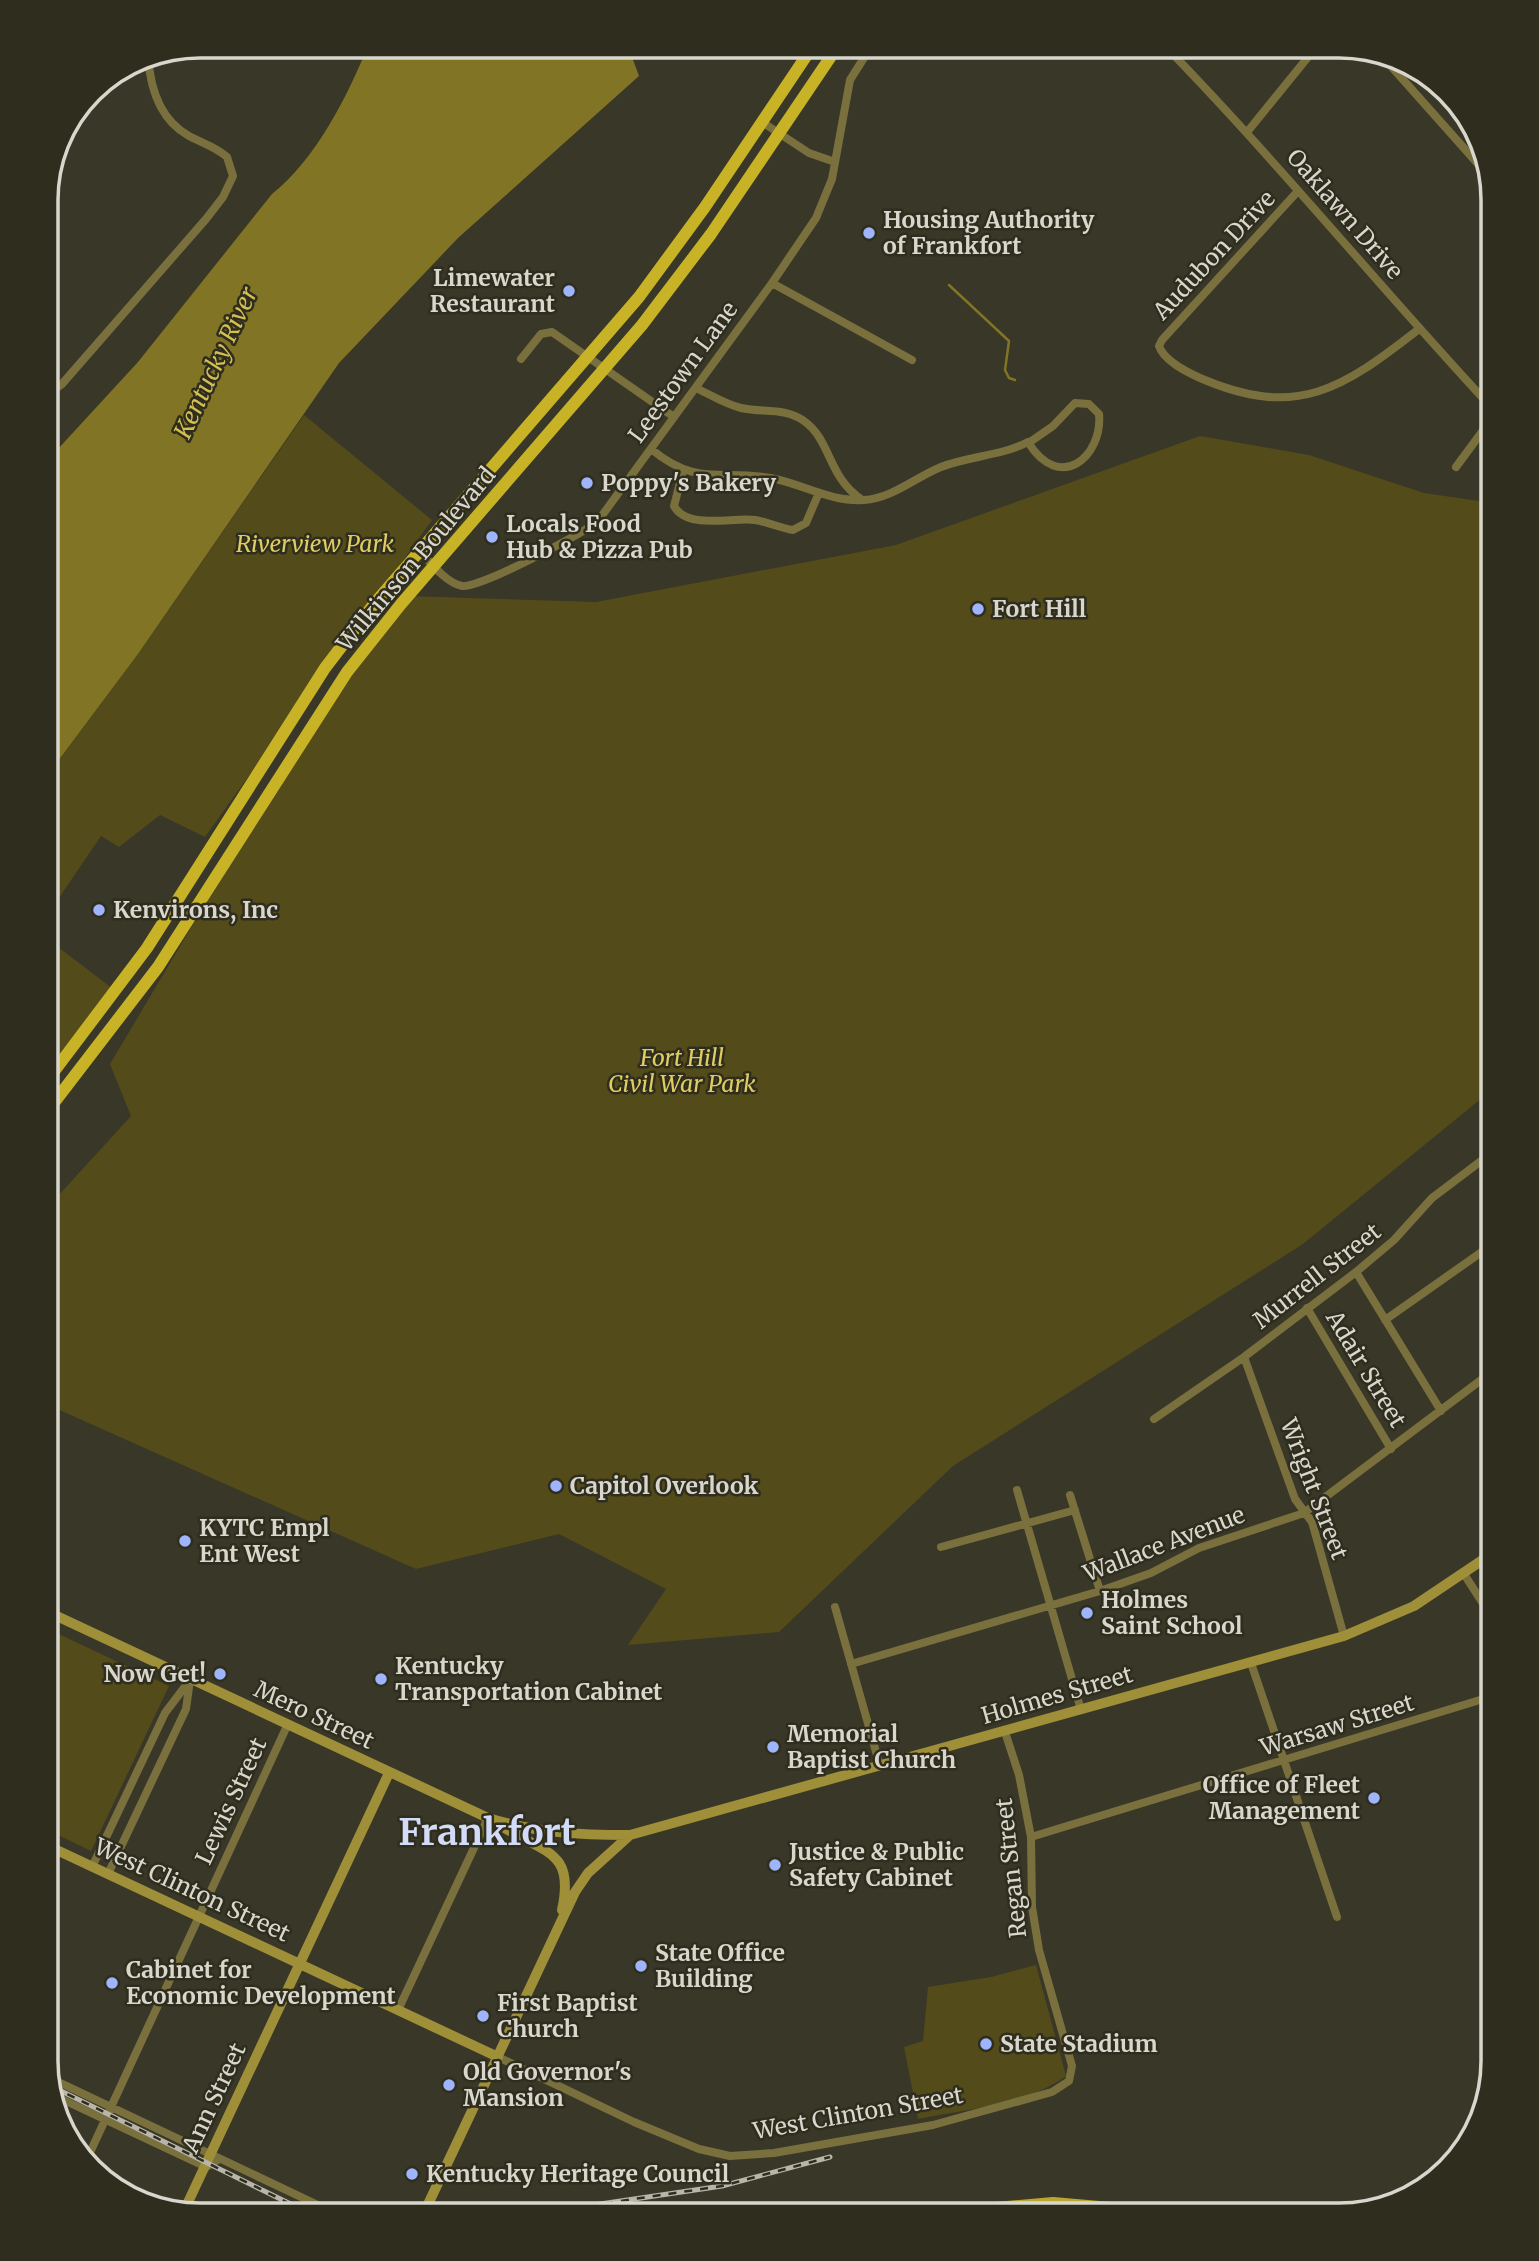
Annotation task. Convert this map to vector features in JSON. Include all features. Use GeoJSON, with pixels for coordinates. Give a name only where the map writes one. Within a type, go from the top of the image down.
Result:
{"type":"FeatureCollection","features":[{"type":"Feature","properties":{"kind":"highway","name":"Wilkinson Boulevard"},"geometry":{"type":"LineString","coordinates":[[58,1066],[147,948],[325,668],[420,551],[590,357],[672,253],[805,58]]}},
{"type":"Feature","properties":{"kind":"highway","name":"Wilkinson Boulevard"},"geometry":{"type":"LineString","coordinates":[[58,1097],[158,967],[331,695],[377,634],[607,368],[694,257],[830,58]]}},
{"type":"Feature","properties":{"kind":"main road","name":"Holmes Street"},"geometry":{"type":"LineString","coordinates":[[573,1836],[630,1835],[1344,1636],[1398,1615],[1481,1562]]}},
{"type":"Feature","properties":{"kind":"main road","name":"Mero Street"},"geometry":{"type":"LineString","coordinates":[[58,1617],[488,1818],[526,1829],[573,1836]]}},
{"type":"Feature","properties":{"kind":"main road","name":"Ann Street"},"geometry":{"type":"LineString","coordinates":[[188,2203],[205,2166],[215,2157],[299,1964],[389,1773]]}},
{"type":"Feature","properties":{"kind":"main road"},"geometry":{"type":"LineString","coordinates":[[488,1818],[551,1854],[561,1864],[566,1884],[558,1924]]}},
{"type":"Feature","properties":{"kind":"main road"},"geometry":{"type":"LineString","coordinates":[[430,2203],[558,1924],[588,1872],[630,1835]]}},
{"type":"Feature","properties":{"kind":"main road","name":"West Clinton Street"},"geometry":{"type":"LineString","coordinates":[[58,1851],[498,2057]]}},
{"type":"Feature","properties":{"kind":"street","name":"Leestown Lane"},"geometry":{"type":"LineString","coordinates":[[420,551],[451,581],[460,586],[471,586],[573,539],[598,521],[772,283],[816,218],[835,162],[850,80],[864,58]]}},
{"type":"Feature","properties":{"kind":"street","name":"Oaklawn Drive"},"geometry":{"type":"LineString","coordinates":[[1177,58],[1248,131],[1419,329],[1481,396]]}},
{"type":"Feature","properties":{"kind":"street"},"geometry":{"type":"LineString","coordinates":[[1248,131],[1307,58]]}},
{"type":"Feature","properties":{"kind":"street"},"geometry":{"type":"LineString","coordinates":[[58,385],[75,369],[206,219],[223,197],[233,176],[228,157],[183,132],[168,118],[153,85],[150,68]]}},
{"type":"Feature","properties":{"kind":"street"},"geometry":{"type":"LineString","coordinates":[[1394,69],[1475,161]]}},
{"type":"Feature","properties":{"kind":"street"},"geometry":{"type":"LineString","coordinates":[[762,122],[809,153],[835,162]]}},
{"type":"Feature","properties":{"kind":"street","name":"Audubon Drive"},"geometry":{"type":"LineString","coordinates":[[1298,191],[1162,340],[1159,346],[1161,352],[1192,374],[1230,391],[1256,397],[1286,397],[1320,391],[1351,380],[1419,329]]}},
{"type":"Feature","properties":{"kind":"street"},"geometry":{"type":"LineString","coordinates":[[772,283],[912,359]]}},
{"type":"Feature","properties":{"kind":"street"},"geometry":{"type":"LineString","coordinates":[[521,359],[537,337],[547,331],[607,368],[674,418]]}},
{"type":"Feature","properties":{"kind":"street"},"geometry":{"type":"LineString","coordinates":[[696,388],[732,405],[788,412],[805,421],[818,435],[833,469],[845,485],[863,500]]}},
{"type":"Feature","properties":{"kind":"street"},"geometry":{"type":"LineString","coordinates":[[650,449],[683,471],[700,475],[771,478],[818,495],[863,500],[902,488],[946,465],[1028,442],[1053,426],[1072,404],[1089,404],[1099,418],[1094,438],[1079,460],[1066,468],[1050,467],[1039,459],[1028,442]]}},
{"type":"Feature","properties":{"kind":"street"},"geometry":{"type":"LineString","coordinates":[[1456,467],[1481,433]]}},
{"type":"Feature","properties":{"kind":"street"},"geometry":{"type":"LineString","coordinates":[[683,471],[674,506],[682,515],[695,519],[752,520],[793,530],[808,520],[818,495]]}},
{"type":"Feature","properties":{"kind":"street"},"geometry":{"type":"LineString","coordinates":[[836,497],[845,485]]}},
{"type":"Feature","properties":{"kind":"street","name":"Murrell Street"},"geometry":{"type":"LineString","coordinates":[[1154,1419],[1244,1357],[1356,1272],[1394,1240],[1432,1198],[1481,1161]]}},
{"type":"Feature","properties":{"kind":"street"},"geometry":{"type":"LineString","coordinates":[[1385,1320],[1481,1252]]}},
{"type":"Feature","properties":{"kind":"street"},"geometry":{"type":"LineString","coordinates":[[1356,1272],[1441,1411]]}},
{"type":"Feature","properties":{"kind":"street","name":"Adair Street"},"geometry":{"type":"LineString","coordinates":[[1307,1308],[1391,1449]]}},
{"type":"Feature","properties":{"kind":"street","name":"Wright Street"},"geometry":{"type":"LineString","coordinates":[[1244,1357],[1295,1499],[1312,1522],[1344,1636]]}},
{"type":"Feature","properties":{"kind":"street","name":"Wallace Avenue"},"geometry":{"type":"LineString","coordinates":[[851,1664],[1100,1591],[1151,1573],[1199,1548],[1304,1513],[1481,1380]]}},
{"type":"Feature","properties":{"kind":"street"},"geometry":{"type":"LineString","coordinates":[[1017,1490],[1081,1710]]}},
{"type":"Feature","properties":{"kind":"street"},"geometry":{"type":"LineString","coordinates":[[1070,1495],[1100,1591]]}},
{"type":"Feature","properties":{"kind":"street"},"geometry":{"type":"LineString","coordinates":[[941,1547],[1075,1510]]}},
{"type":"Feature","properties":{"kind":"street"},"geometry":{"type":"LineString","coordinates":[[1464,1574],[1481,1600]]}},
{"type":"Feature","properties":{"kind":"street"},"geometry":{"type":"LineString","coordinates":[[835,1607],[880,1766]]}},
{"type":"Feature","properties":{"kind":"street"},"geometry":{"type":"LineString","coordinates":[[1251,1663],[1337,1917]]}},
{"type":"Feature","properties":{"kind":"street"},"geometry":{"type":"LineString","coordinates":[[92,1867],[165,1713],[190,1680]]}},
{"type":"Feature","properties":{"kind":"street"},"geometry":{"type":"LineString","coordinates":[[108,1874],[186,1709],[190,1680]]}},
{"type":"Feature","properties":{"kind":"street","name":"Warsaw Street"},"geometry":{"type":"LineString","coordinates":[[1031,1837],[1481,1700]]}},
{"type":"Feature","properties":{"kind":"street","name":"Lewis Street"},"geometry":{"type":"LineString","coordinates":[[90,2152],[287,1726]]}},
{"type":"Feature","properties":{"kind":"street","name":"Regan Street"},"geometry":{"type":"LineString","coordinates":[[1005,1732],[1019,1775],[1031,1837],[1032,1907],[1040,1950],[1069,2051],[1072,2073],[1069,2081]]}},
{"type":"Feature","properties":{"kind":"street"},"geometry":{"type":"LineString","coordinates":[[398,2010],[488,1818]]}},
{"type":"Feature","properties":{"kind":"street","name":"West Clinton Street"},"geometry":{"type":"LineString","coordinates":[[498,2057],[634,2122],[699,2149],[730,2156],[774,2153],[933,2125],[1052,2092],[1069,2081]]}},
{"type":"Feature","properties":{"kind":"street"},"geometry":{"type":"LineString","coordinates":[[60,2083],[313,2203]]}},
{"type":"Feature","properties":{"kind":"street"},"geometry":{"type":"LineString","coordinates":[[64,2100],[205,2166]]}},
{"type":"Feature","properties":{"kind":"green space","name":"Riverview Park"},"geometry":{"type":"Polygon","coordinates":[[[304,415],[432,520],[205,837],[160,815],[119,847],[101,836],[58,899],[58,761],[138,654],[304,415]]]}},
{"type":"Feature","properties":{"kind":"green space","name":"Fort Hill Civil War Park"},"geometry":{"type":"Polygon","coordinates":[[[1200,436],[1309,455],[1424,493],[1481,501],[1481,1099],[1303,1244],[953,1466],[779,1632],[628,1645],[666,1589],[559,1534],[416,1569],[58,1409],[58,1196],[131,1116],[110,1064],[323,706],[408,596],[596,602],[896,545],[1200,436]]]}},
{"type":"Feature","properties":{"kind":"green space"},"geometry":{"type":"Polygon","coordinates":[[[58,947],[112,988],[58,1056],[58,947]]]}},
{"type":"Feature","properties":{"kind":"green space"},"geometry":{"type":"Polygon","coordinates":[[[58,1634],[169,1686],[91,1851],[58,1835],[58,1634]]]}},
{"type":"Feature","properties":{"kind":"green space","name":"State Stadium"},"geometry":{"type":"Polygon","coordinates":[[[1036,1965],[1066,2076],[1033,2094],[1014,2100],[918,2119],[904,2047],[923,2041],[928,1987],[991,1977],[1036,1965]]]}},
{"type":"Feature","properties":{"kind":"water","name":"Kentucky River"},"geometry":{"type":"Polygon","coordinates":[[[363,58],[632,58],[639,76],[458,238],[339,363],[138,654],[58,761],[58,449],[138,362],[272,194],[303,163],[329,126],[363,58]]]}},
{"type":"Feature","properties":{"kind":"waterway"},"geometry":{"type":"LineString","coordinates":[[949,285],[1009,341],[1005,370],[1009,378],[1015,380]]}},
{"type":"Feature","properties":{"kind":"railway"},"geometry":{"type":"LineString","coordinates":[[62,2091],[289,2203]]}},
{"type":"Feature","properties":{"kind":"railway"},"geometry":{"type":"LineString","coordinates":[[607,2203],[722,2186],[830,2157]]}},
{"type":"Feature","properties":{"kind":"place","name":"Housing Authority of Frankfort"},"geometry":{"type":"Point","coordinates":[869,233]}},
{"type":"Feature","properties":{"kind":"place","name":"Limewater Restaurant"},"geometry":{"type":"Point","coordinates":[569,291]}},
{"type":"Feature","properties":{"kind":"place","name":"Poppy's Bakery"},"geometry":{"type":"Point","coordinates":[587,483]}},
{"type":"Feature","properties":{"kind":"place","name":"Locals Food Hub & Pizza Pub"},"geometry":{"type":"Point","coordinates":[492,537]}},
{"type":"Feature","properties":{"kind":"place","name":"Fort Hill"},"geometry":{"type":"Point","coordinates":[978,609]}},
{"type":"Feature","properties":{"kind":"place","name":"Kenvirons, Inc"},"geometry":{"type":"Point","coordinates":[99,910]}},
{"type":"Feature","properties":{"kind":"place","name":"Capitol Overlook"},"geometry":{"type":"Point","coordinates":[556,1486]}},
{"type":"Feature","properties":{"kind":"place","name":"KYTC Empl Ent West"},"geometry":{"type":"Point","coordinates":[185,1541]}},
{"type":"Feature","properties":{"kind":"place","name":"Holmes Saint School"},"geometry":{"type":"Point","coordinates":[1087,1613]}},
{"type":"Feature","properties":{"kind":"place","name":"Now Get!"},"geometry":{"type":"Point","coordinates":[220,1674]}},
{"type":"Feature","properties":{"kind":"place","name":"Kentucky Transportation Cabinet"},"geometry":{"type":"Point","coordinates":[381,1679]}},
{"type":"Feature","properties":{"kind":"place","name":"Memorial Baptist Church"},"geometry":{"type":"Point","coordinates":[773,1747]}},
{"type":"Feature","properties":{"kind":"place","name":"Office of Fleet Management"},"geometry":{"type":"Point","coordinates":[1374,1798]}},
{"type":"Feature","properties":{"kind":"place","name":"Justice & Public Safety Cabinet"},"geometry":{"type":"Point","coordinates":[775,1865]}},
{"type":"Feature","properties":{"kind":"place","name":"State Office Building"},"geometry":{"type":"Point","coordinates":[641,1966]}},
{"type":"Feature","properties":{"kind":"place","name":"Cabinet for Economic Development"},"geometry":{"type":"Point","coordinates":[112,1983]}},
{"type":"Feature","properties":{"kind":"place","name":"First Baptist Church"},"geometry":{"type":"Point","coordinates":[483,2016]}},
{"type":"Feature","properties":{"kind":"place","name":"State Stadium"},"geometry":{"type":"Point","coordinates":[986,2044]}},
{"type":"Feature","properties":{"kind":"place","name":"Old Governor's Mansion"},"geometry":{"type":"Point","coordinates":[449,2085]}},
{"type":"Feature","properties":{"kind":"place","name":"Kentucky Heritage Council"},"geometry":{"type":"Point","coordinates":[412,2174]}},
{"type":"Feature","properties":{"kind":"district","name":"Frankfort"},"geometry":{"type":"Point","coordinates":[487,1832]}}]}
